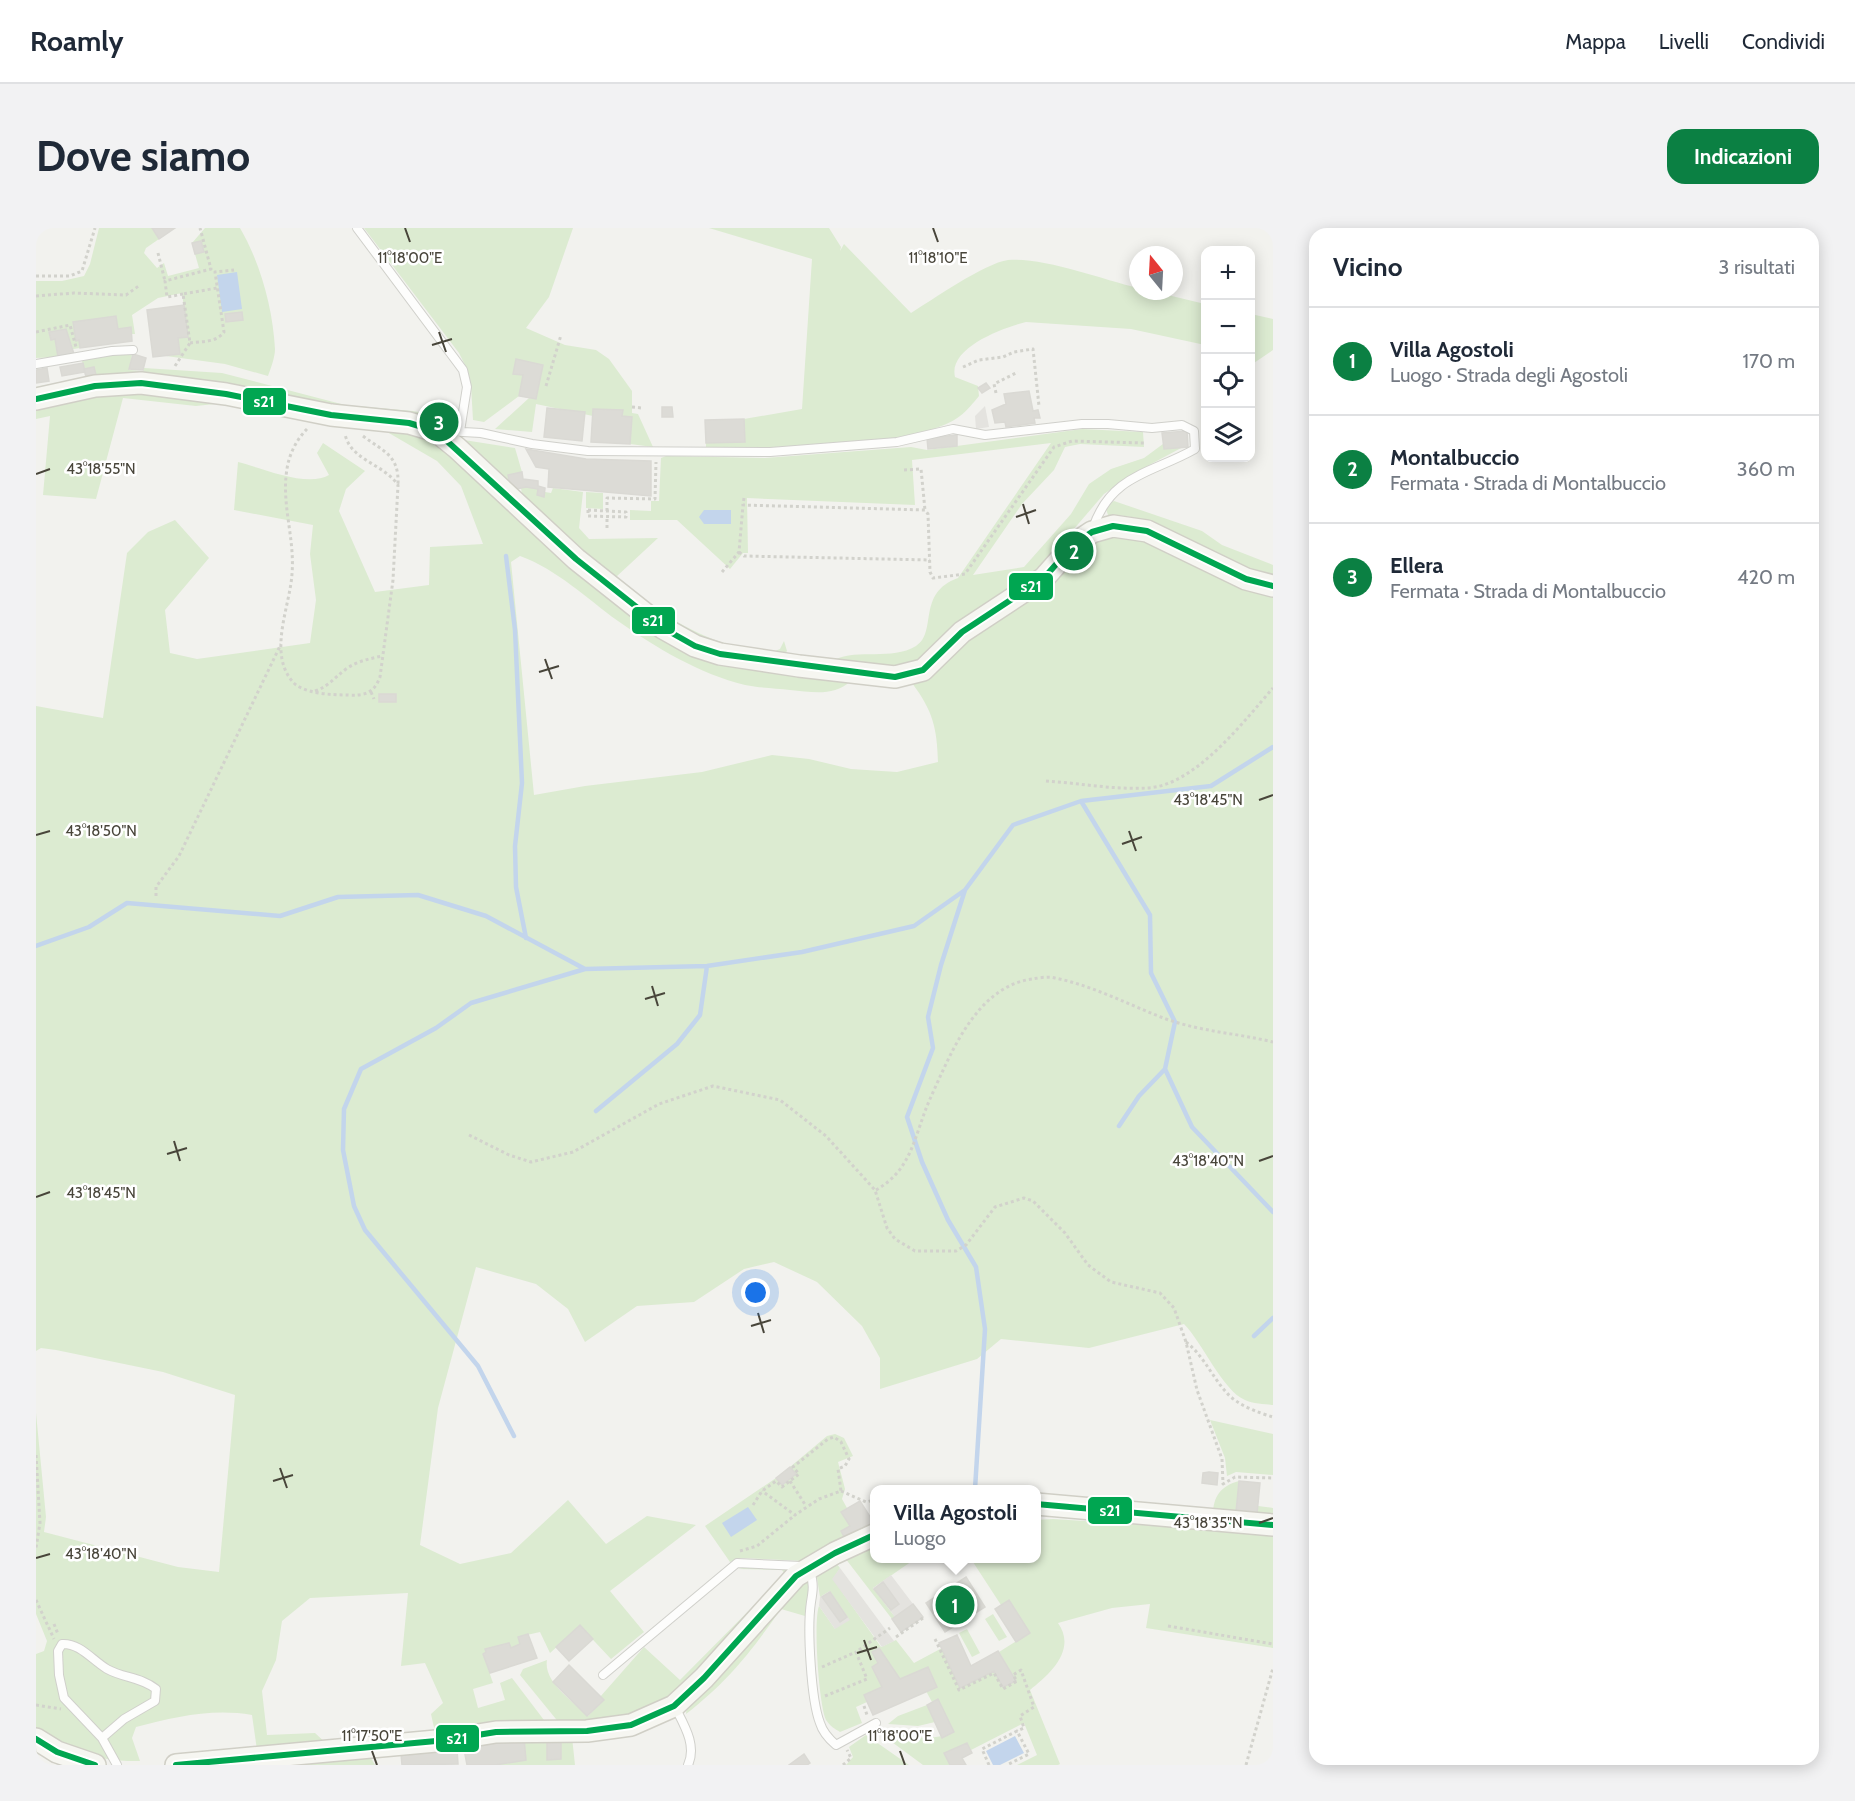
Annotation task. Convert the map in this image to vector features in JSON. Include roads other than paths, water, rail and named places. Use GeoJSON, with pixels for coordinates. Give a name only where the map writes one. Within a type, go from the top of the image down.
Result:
{"type":"FeatureCollection","features":[{"type":"Feature","properties":{"kind":"street"},"geometry":{"type":"LineString","coordinates":[[36,399],[95,386],[141,383],[226,394],[346,417],[409,423],[436,431],[458,448],[576,559],[663,628],[695,646],[732,656],[895,677],[909,675],[923,670],[962,632],[983,616],[1026,593],[1044,578],[1074,544],[1092,532],[1113,526],[1146,531],[1246,579],[1273,586]]}},
{"type":"Feature","properties":{"kind":"street"},"geometry":{"type":"LineString","coordinates":[[1041,1504],[1273,1525]]}},
{"type":"Feature","properties":{"kind":"street"},"geometry":{"type":"LineString","coordinates":[[176,1765],[436,1741],[496,1732],[608,1730],[638,1722],[674,1706],[704,1678],[796,1576],[809,1567],[870,1538]]}},
{"type":"Feature","properties":{"kind":"street"},"geometry":{"type":"LineString","coordinates":[[36,1739],[57,1752],[95,1765]]}},
{"type":"Feature","properties":{"kind":"lane"},"geometry":{"type":"LineString","coordinates":[[357,228],[463,370],[467,387],[460,431]]}},
{"type":"Feature","properties":{"kind":"lane"},"geometry":{"type":"LineString","coordinates":[[36,364],[112,351],[133,351]]}},
{"type":"Feature","properties":{"kind":"lane"},"geometry":{"type":"LineString","coordinates":[[436,431],[460,431],[575,450],[655,452],[811,450],[897,442],[953,429],[985,435],[1082,424],[1159,428],[1182,425],[1194,431],[1195,449],[1139,474],[1108,497],[1101,505],[1092,532]]}},
{"type":"Feature","properties":{"kind":"lane"},"geometry":{"type":"LineString","coordinates":[[603,1675],[737,1563],[809,1567],[814,1583],[811,1602],[813,1672],[820,1724],[826,1737],[836,1745],[876,1723]]}},
{"type":"Feature","properties":{"kind":"lane"},"geometry":{"type":"LineString","coordinates":[[102,1738],[124,1719],[155,1701],[156,1689],[141,1680],[108,1669],[70,1643],[62,1644],[59,1648],[61,1690],[64,1698],[102,1738],[117,1765]]}},
{"type":"Feature","properties":{"kind":"lane"},"geometry":{"type":"LineString","coordinates":[[674,1706],[687,1731],[693,1755],[688,1765]]}},
{"type":"Feature","properties":{"kind":"water"},"geometry":{"type":"Polygon","coordinates":[[[237,272],[242,309],[222,312],[217,275],[237,272]]]}},
{"type":"Feature","properties":{"kind":"water"},"geometry":{"type":"Polygon","coordinates":[[[704,510],[731,510],[731,524],[704,524],[699,517],[704,510]]]}},
{"type":"Feature","properties":{"kind":"water"},"geometry":{"type":"Polygon","coordinates":[[[748,1507],[757,1520],[731,1537],[722,1523],[748,1507]]]}},
{"type":"Feature","properties":{"kind":"water"},"geometry":{"type":"Polygon","coordinates":[[[1015,1736],[1024,1753],[1000,1765],[993,1765],[986,1751],[1015,1736]]]}},
{"type":"Feature","properties":{"kind":"waterway"},"geometry":{"type":"LineString","coordinates":[[506,556],[515,630],[522,783],[515,846],[516,887],[526,938]]}},
{"type":"Feature","properties":{"kind":"waterway"},"geometry":{"type":"LineString","coordinates":[[36,946],[89,927],[127,903],[280,916],[338,897],[418,895],[486,916],[585,969],[707,966],[802,952],[914,926],[965,890],[1013,825],[1081,801],[1211,786],[1273,747]]}},
{"type":"Feature","properties":{"kind":"waterway"},"geometry":{"type":"LineString","coordinates":[[1081,801],[1150,915],[1151,973],[1175,1022],[1165,1069],[1192,1127],[1273,1212]]}},
{"type":"Feature","properties":{"kind":"waterway"},"geometry":{"type":"LineString","coordinates":[[965,890],[941,965],[928,1017],[933,1048],[907,1117],[922,1162],[948,1220],[976,1267],[985,1329],[975,1485]]}},
{"type":"Feature","properties":{"kind":"waterway"},"geometry":{"type":"LineString","coordinates":[[596,1111],[677,1044],[700,1015],[707,966]]}},
{"type":"Feature","properties":{"kind":"waterway"},"geometry":{"type":"LineString","coordinates":[[514,1436],[478,1366],[365,1230],[354,1206],[343,1150],[344,1109],[361,1069],[436,1028],[471,1003],[585,969]]}},
{"type":"Feature","properties":{"kind":"waterway"},"geometry":{"type":"LineString","coordinates":[[1119,1126],[1139,1096],[1165,1069]]}},
{"type":"Feature","properties":{"kind":"waterway"},"geometry":{"type":"LineString","coordinates":[[1254,1336],[1273,1318]]}},
{"type":"Feature","properties":{"kind":"place","name":"Ellera"},"geometry":{"type":"Point","coordinates":[439,422]}},
{"type":"Feature","properties":{"kind":"place","name":"Montalbuccio"},"geometry":{"type":"Point","coordinates":[1074,551]}},
{"type":"Feature","properties":{"kind":"place","name":"Villa Agostoli"},"geometry":{"type":"Point","coordinates":[955,1605]}}]}
